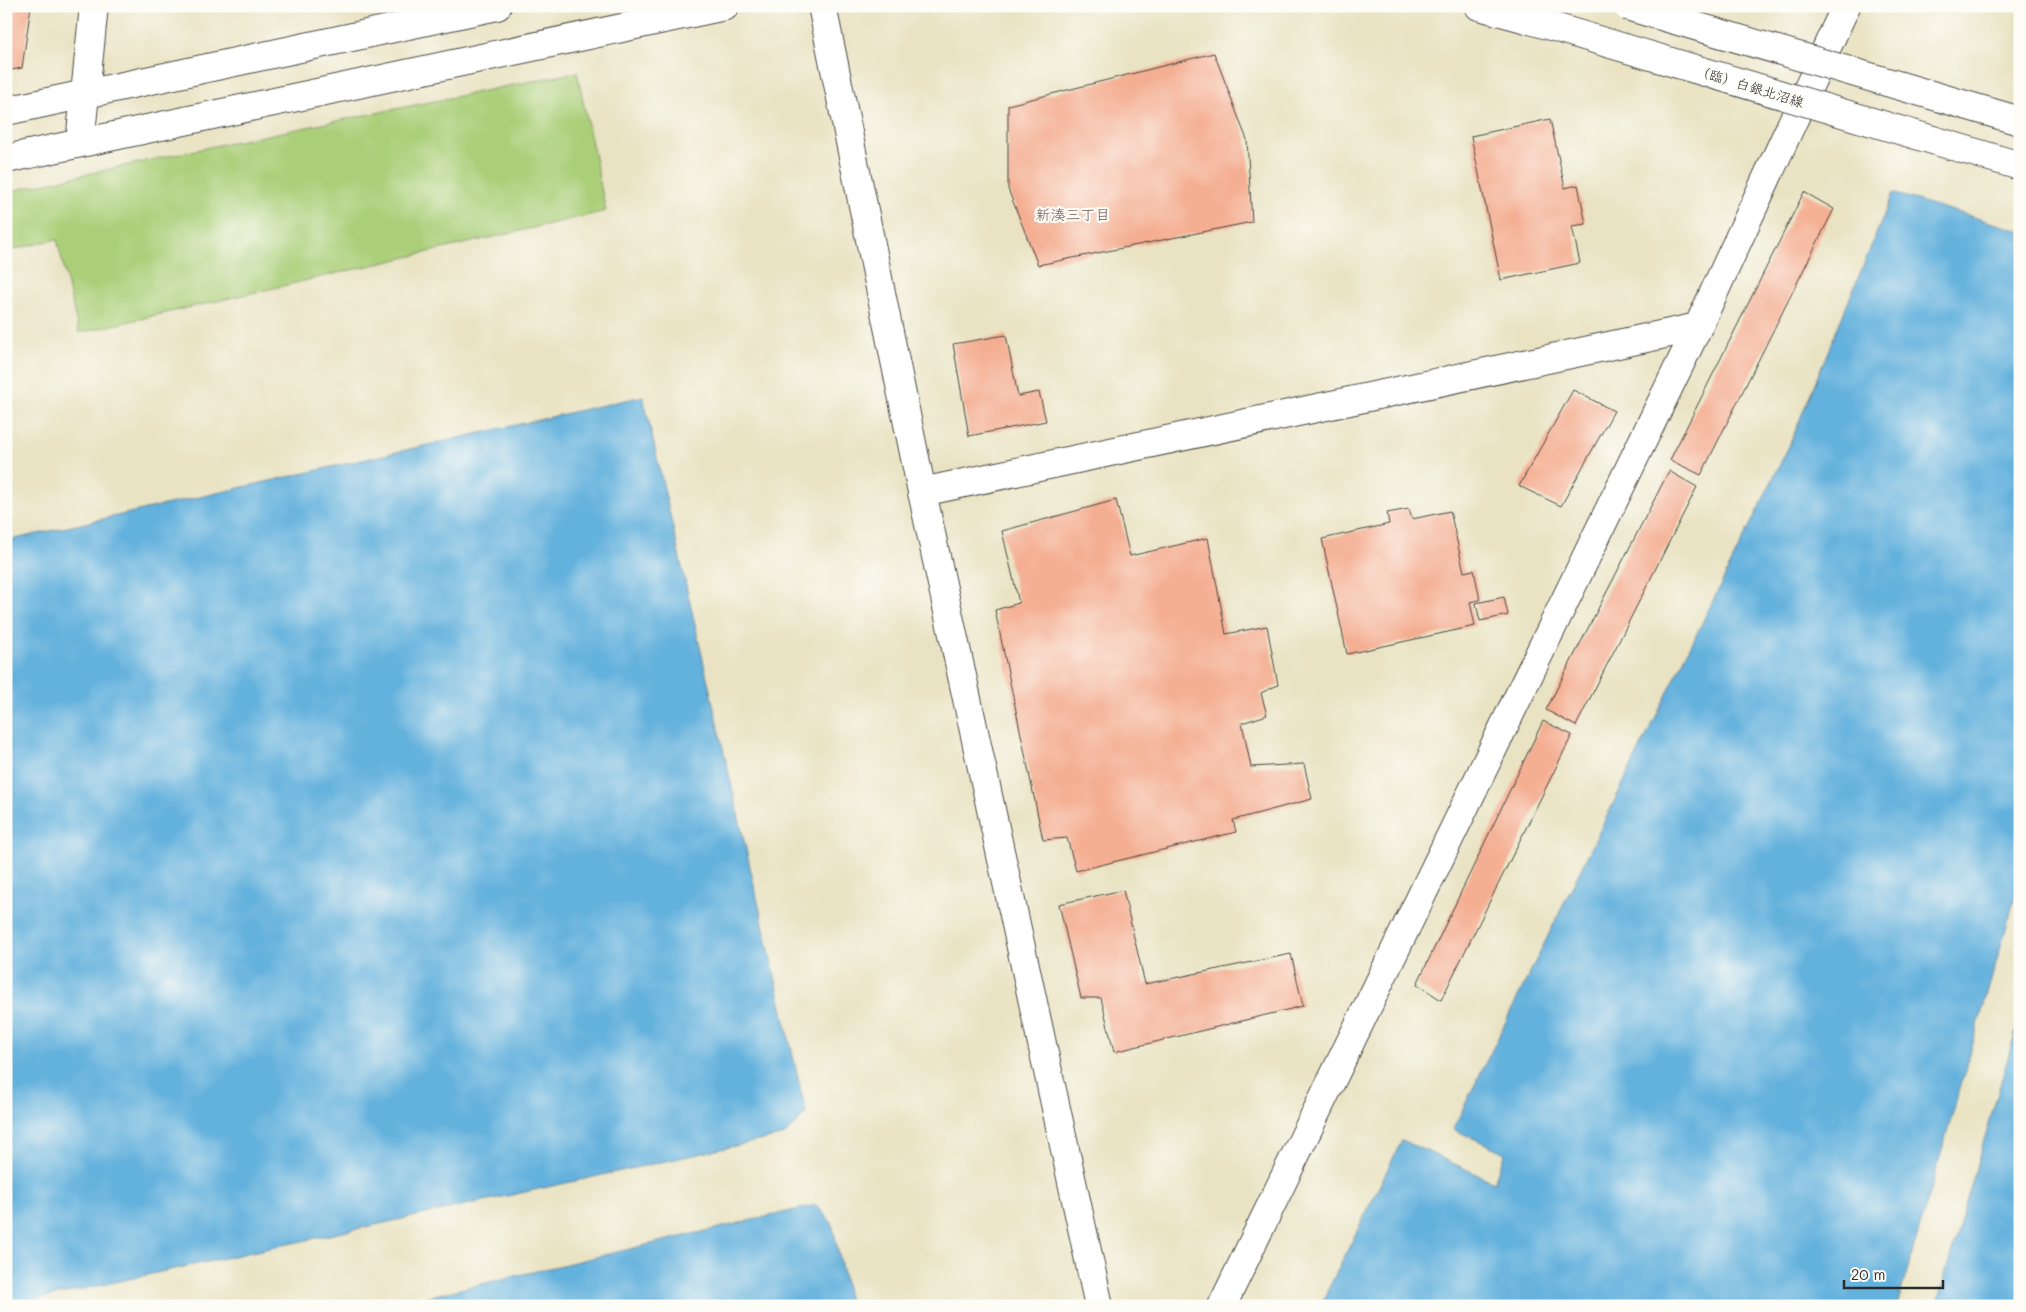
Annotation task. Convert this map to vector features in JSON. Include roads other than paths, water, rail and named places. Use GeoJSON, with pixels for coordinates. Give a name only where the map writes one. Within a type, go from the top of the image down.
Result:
{"type":"FeatureCollection","features":[{"type":"Feature","properties":{"kind":"street"},"geometry":{"type":"LineString","coordinates":[[80,143],[94,6]]}},
{"type":"Feature","properties":{"kind":"street"},"geometry":{"type":"LineString","coordinates":[[6,112],[85,93],[498,6]]}},
{"type":"Feature","properties":{"kind":"street"},"geometry":{"type":"LineString","coordinates":[[6,159],[725,6]]}},
{"type":"Feature","properties":{"kind":"street"},"geometry":{"type":"LineString","coordinates":[[822,6],[922,492],[1099,1306]]}},
{"type":"Feature","properties":{"kind":"street","name":"（臨）白銀北沼線"},"geometry":{"type":"LineString","coordinates":[[1479,6],[2020,166]]}},
{"type":"Feature","properties":{"kind":"street"},"geometry":{"type":"LineString","coordinates":[[1627,6],[2020,121]]}},
{"type":"Feature","properties":{"kind":"street"},"geometry":{"type":"LineString","coordinates":[[1222,1306],[1698,327],[1846,6]]}},
{"type":"Feature","properties":{"kind":"street"},"geometry":{"type":"LineString","coordinates":[[922,492],[1698,327]]}},
{"type":"Feature","properties":{"kind":"water"},"geometry":{"type":"Polygon","coordinates":[[[1893,193],[2020,231],[2020,880],[1897,1306],[1320,1306],[1402,1140],[1494,1182],[1505,1153],[1453,1129],[1789,446],[1893,193]]]}},
{"type":"Feature","properties":{"kind":"water"},"geometry":{"type":"Polygon","coordinates":[[[643,396],[806,1113],[785,1135],[6,1306],[6,541],[643,396]]]}},
{"type":"Feature","properties":{"kind":"water"},"geometry":{"type":"Polygon","coordinates":[[[2020,1016],[2020,1306],[1936,1306],[2020,1016]]]}},
{"type":"Feature","properties":{"kind":"water"},"geometry":{"type":"Polygon","coordinates":[[[816,1205],[832,1223],[850,1306],[388,1306],[816,1205]]]}},
{"type":"Feature","properties":{"kind":"district","name":"新湊三丁目"},"geometry":{"type":"Point","coordinates":[1073,214]}}]}
